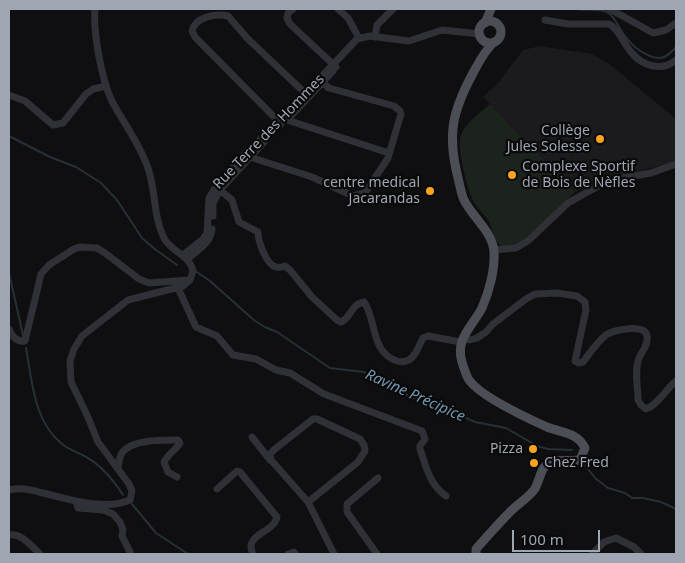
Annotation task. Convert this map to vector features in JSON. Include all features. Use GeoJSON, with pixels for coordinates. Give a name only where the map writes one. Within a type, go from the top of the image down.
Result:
{"type":"FeatureCollection","features":[{"type":"Feature","properties":{"kind":"main road"},"geometry":{"type":"LineString","coordinates":[[483,55],[480,28],[485,23],[492,9]]}},
{"type":"Feature","properties":{"kind":"main road"},"geometry":{"type":"LineString","coordinates":[[476,554],[476,549],[507,514],[532,492],[538,484],[544,467],[548,463],[580,460],[585,448],[580,440],[549,428],[480,391],[470,382],[460,356],[462,340],[486,298],[493,267],[494,250],[487,232],[464,200],[452,143],[452,125],[456,111],[483,55],[501,34],[492,9]]}},
{"type":"Feature","properties":{"kind":"main road"},"geometry":{"type":"LineString","coordinates":[[485,23],[490,21],[496,23]]}},
{"type":"Feature","properties":{"kind":"main road"},"geometry":{"type":"LineString","coordinates":[[482,38],[494,42]]}},
{"type":"Feature","properties":{"kind":"street"},"geometry":{"type":"LineString","coordinates":[[9,490],[23,488],[76,501],[115,504],[130,500],[132,491],[118,468],[98,442],[71,382],[70,361],[82,336],[128,300],[178,288],[190,280],[193,271],[185,257],[170,247],[161,232],[157,222],[149,171],[142,152],[113,104],[106,86],[94,21],[95,9]]}},
{"type":"Feature","properties":{"kind":"street"},"geometry":{"type":"LineString","coordinates":[[293,9],[288,13],[287,18],[290,24],[335,66]]}},
{"type":"Feature","properties":{"kind":"street"},"geometry":{"type":"LineString","coordinates":[[338,9],[348,18],[358,38],[375,36],[404,42],[442,30],[482,38]]}},
{"type":"Feature","properties":{"kind":"street"},"geometry":{"type":"LineString","coordinates":[[375,36],[377,25],[393,9]]}},
{"type":"Feature","properties":{"kind":"street"},"geometry":{"type":"LineString","coordinates":[[610,14],[615,28],[631,52],[642,62],[662,68],[676,60]]}},
{"type":"Feature","properties":{"kind":"street"},"geometry":{"type":"LineString","coordinates":[[545,20],[573,24],[610,14],[623,14],[651,33],[666,30],[676,22]]}},
{"type":"Feature","properties":{"kind":"street"},"geometry":{"type":"LineString","coordinates":[[306,94],[248,39],[228,16],[216,15],[197,21],[193,25],[192,31],[195,37],[283,122],[389,153]]}},
{"type":"Feature","properties":{"kind":"street","name":"Rue Terre des Hommes"},"geometry":{"type":"LineString","coordinates":[[185,257],[207,233],[209,198],[248,154],[323,83],[358,38]]}},
{"type":"Feature","properties":{"kind":"street","name":"Rue Terre des Hommes"},"geometry":{"type":"LineString","coordinates":[[283,122],[306,94],[335,66]]}},
{"type":"Feature","properties":{"kind":"street"},"geometry":{"type":"LineString","coordinates":[[248,154],[312,177],[349,194],[357,196],[365,193],[389,153],[401,114],[400,110],[394,106],[328,88],[323,83]]}},
{"type":"Feature","properties":{"kind":"street"},"geometry":{"type":"LineString","coordinates":[[9,95],[25,101],[53,125],[58,125],[62,123],[89,91],[106,86]]}},
{"type":"Feature","properties":{"kind":"street"},"geometry":{"type":"LineString","coordinates":[[494,250],[516,248],[529,240],[568,203],[600,185],[676,164]]}},
{"type":"Feature","properties":{"kind":"street"},"geometry":{"type":"LineString","coordinates":[[218,188],[232,200],[239,222],[258,232],[258,241],[273,266],[278,268],[284,266],[290,270],[312,298],[337,320],[341,322],[346,320],[355,306],[360,302],[364,302],[379,346],[394,360],[401,362],[409,360],[414,356],[424,338],[428,336],[462,340],[477,338],[526,299],[535,294],[556,293],[577,296],[585,302],[586,310],[574,361],[583,362],[607,334],[617,330],[639,328],[647,334],[647,340],[637,366],[638,400],[641,405],[646,409],[652,407],[676,381]]}},
{"type":"Feature","properties":{"kind":"street"},"geometry":{"type":"LineString","coordinates":[[9,330],[20,342],[25,341],[41,274],[44,269],[61,257],[80,247],[97,248],[139,279],[149,283],[190,280]]}},
{"type":"Feature","properties":{"kind":"street"},"geometry":{"type":"LineString","coordinates":[[178,288],[196,327],[217,336],[233,355],[256,359],[276,370],[290,373],[324,394],[422,431],[425,439],[420,446],[431,480],[436,488],[446,496]]}},
{"type":"Feature","properties":{"kind":"street"},"geometry":{"type":"LineString","coordinates":[[271,460],[270,454],[275,449],[313,419],[322,420],[360,439],[365,451],[358,462],[308,502]]}},
{"type":"Feature","properties":{"kind":"street"},"geometry":{"type":"LineString","coordinates":[[252,436],[308,502],[334,554]]}},
{"type":"Feature","properties":{"kind":"street"},"geometry":{"type":"LineString","coordinates":[[118,468],[120,455],[125,450],[146,441],[178,440],[180,442],[177,448],[164,462],[168,472],[177,477]]}},
{"type":"Feature","properties":{"kind":"street"},"geometry":{"type":"LineString","coordinates":[[217,489],[237,471],[240,472],[277,517],[276,522],[252,540],[250,546],[253,554]]}},
{"type":"Feature","properties":{"kind":"street"},"geometry":{"type":"LineString","coordinates":[[377,554],[346,509],[347,504],[378,478]]}},
{"type":"Feature","properties":{"kind":"street"},"geometry":{"type":"LineString","coordinates":[[76,501],[78,508],[103,510],[113,514],[120,522],[123,530],[123,539],[131,554]]}},
{"type":"Feature","properties":{"kind":"street"},"geometry":{"type":"LineString","coordinates":[[9,535],[16,534],[21,537],[40,554]]}},
{"type":"Feature","properties":{"kind":"street"},"geometry":{"type":"LineString","coordinates":[[592,554],[604,542],[616,538],[634,547],[641,554]]}},
{"type":"Feature","properties":{"kind":"street"},"geometry":{"type":"LineString","coordinates":[[288,554],[294,552],[295,554]]}},
{"type":"Feature","properties":{"kind":"shaded area","name":"Collège Jules Solesse"},"geometry":{"type":"Polygon","coordinates":[[[540,46],[592,54],[608,63],[676,119],[676,160],[664,165],[606,179],[575,192],[483,97],[498,83],[523,50],[540,46]]]}},
{"type":"Feature","properties":{"kind":"shaded area","name":"Complexe Sportif de Bois de Nèfles"},"geometry":{"type":"Polygon","coordinates":[[[490,104],[575,192],[533,232],[508,247],[504,247],[497,242],[487,219],[473,201],[466,180],[461,154],[461,135],[471,120],[490,104]]]}},
{"type":"Feature","properties":{"kind":"waterway"},"geometry":{"type":"LineString","coordinates":[[576,9],[600,10],[609,13],[632,44],[650,56],[665,57],[676,47]]}},
{"type":"Feature","properties":{"kind":"waterway","name":"Ravine Précipice"},"geometry":{"type":"LineString","coordinates":[[9,136],[50,157],[76,167],[101,183],[117,200],[142,238],[177,265]]}},
{"type":"Feature","properties":{"kind":"waterway","name":"Ravine Précipice"},"geometry":{"type":"LineString","coordinates":[[194,270],[210,281],[255,321],[277,332],[330,368],[364,372],[411,397],[437,405],[475,422],[506,428],[537,446],[548,449],[572,450]]}},
{"type":"Feature","properties":{"kind":"waterway"},"geometry":{"type":"LineString","coordinates":[[9,273],[23,335]]}},
{"type":"Feature","properties":{"kind":"waterway"},"geometry":{"type":"LineString","coordinates":[[26,348],[36,400],[45,424],[62,444],[92,460],[102,469],[123,495]]}},
{"type":"Feature","properties":{"kind":"waterway","name":"Ravine Précipice"},"geometry":{"type":"LineString","coordinates":[[585,465],[595,478],[608,488],[625,493],[632,498],[643,498],[661,502],[676,509]]}},
{"type":"Feature","properties":{"kind":"waterway"},"geometry":{"type":"LineString","coordinates":[[132,504],[156,533],[188,554]]}},
{"type":"Feature","properties":{"kind":"place","name":"Collège Jules Solesse"},"geometry":{"type":"Point","coordinates":[600,139]}},
{"type":"Feature","properties":{"kind":"place","name":"Complexe Sportif de Bois de Nèfles"},"geometry":{"type":"Point","coordinates":[512,175]}},
{"type":"Feature","properties":{"kind":"place","name":"centre medical Jacarandas"},"geometry":{"type":"Point","coordinates":[430,191]}},
{"type":"Feature","properties":{"kind":"place","name":"Pizza"},"geometry":{"type":"Point","coordinates":[533,449]}},
{"type":"Feature","properties":{"kind":"place","name":"Chez Fred"},"geometry":{"type":"Point","coordinates":[534,463]}}]}
